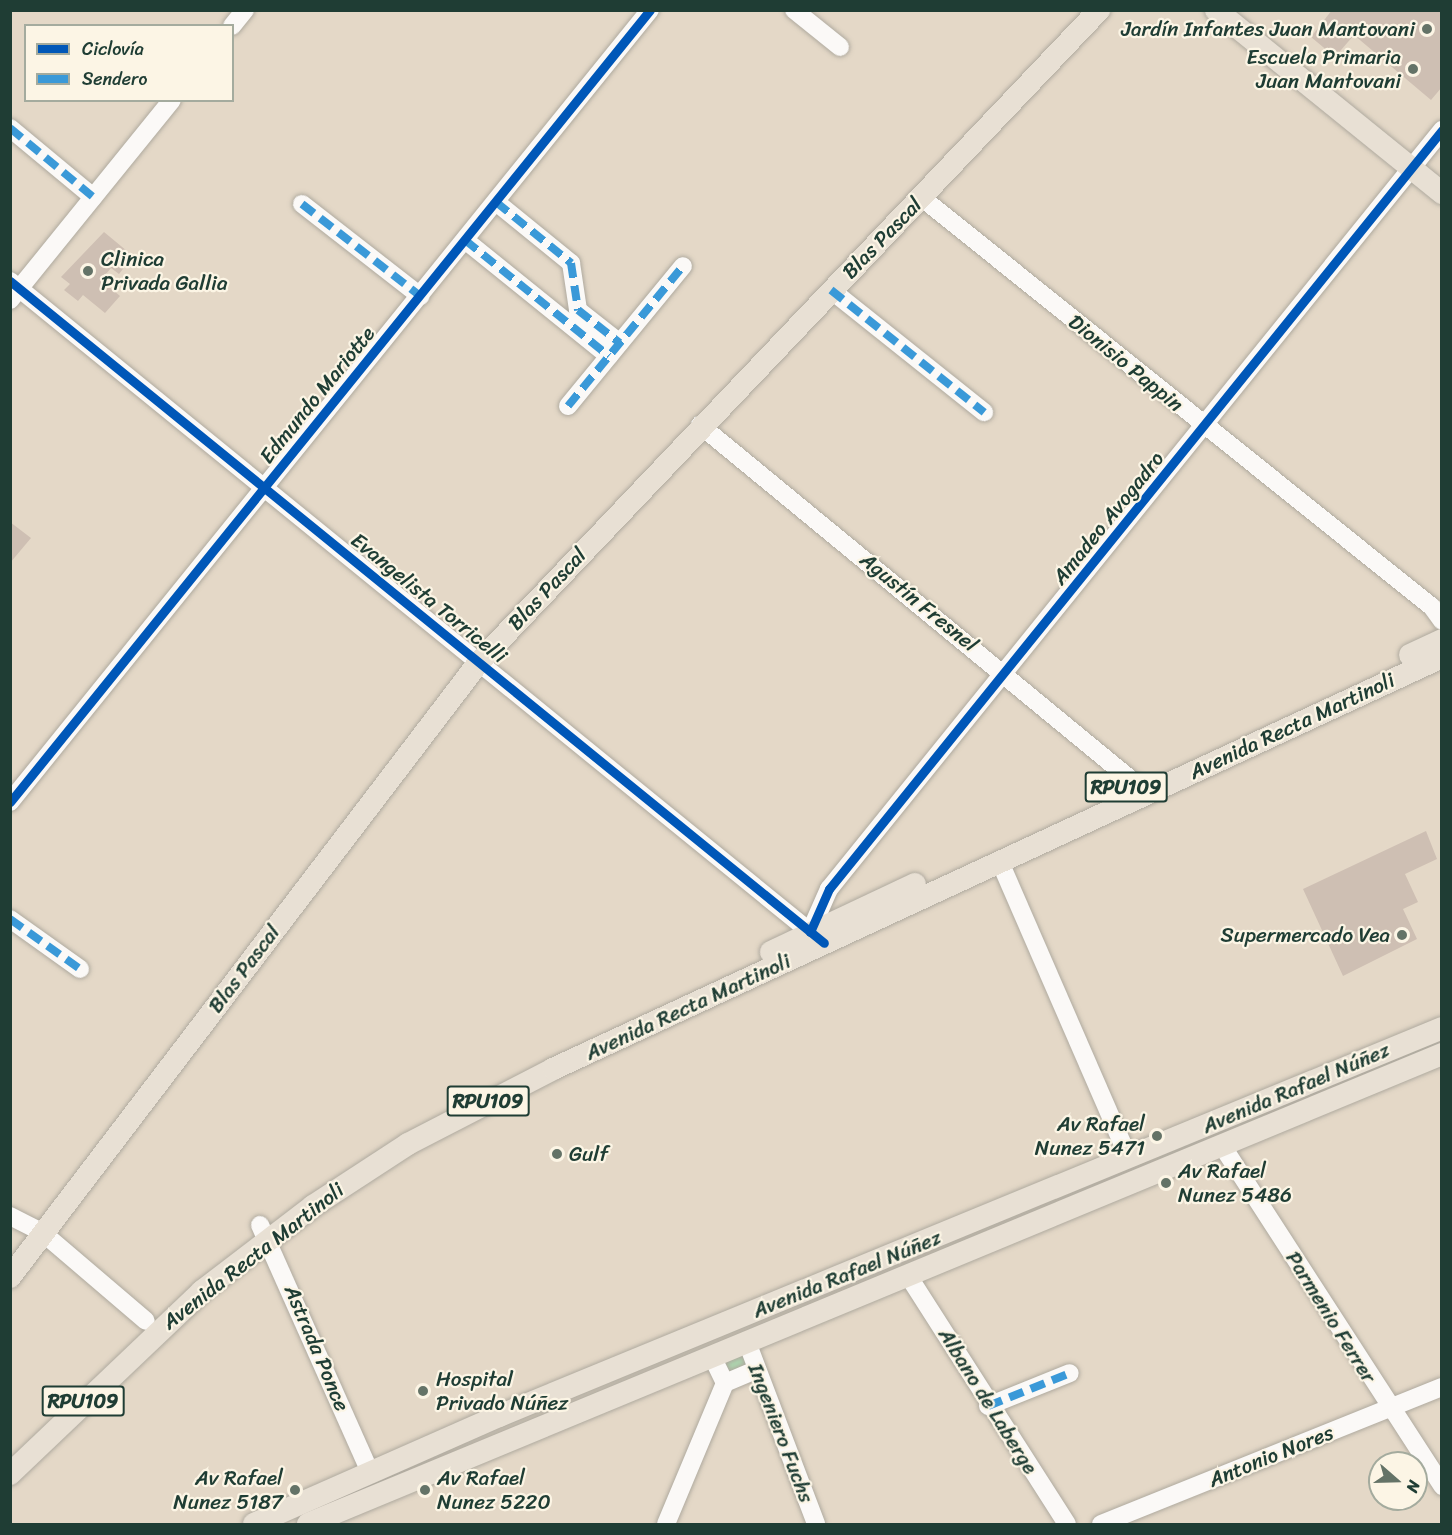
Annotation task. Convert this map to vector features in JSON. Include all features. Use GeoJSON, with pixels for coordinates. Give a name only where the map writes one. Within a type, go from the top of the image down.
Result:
{"type":"FeatureCollection","features":[{"type":"Feature","properties":{"kind":"main road","name":"Blas Pascal"},"geometry":{"type":"LineString","coordinates":[[10,1277],[479,662],[700,425],[1099,10]]}},
{"type":"Feature","properties":{"kind":"main road"},"geometry":{"type":"LineString","coordinates":[[1216,10],[1442,193]]}},
{"type":"Feature","properties":{"kind":"main road","name":"Avenida Recta Martinoli"},"geometry":{"type":"LineString","coordinates":[[10,1474],[158,1330],[265,1231],[356,1176],[477,1106],[721,992],[734,978],[1135,783],[1442,640]]}},
{"type":"Feature","properties":{"kind":"main road","name":"Avenida Recta Martinoli"},"geometry":{"type":"LineString","coordinates":[[10,1454],[146,1320],[356,1160],[468,1095],[817,938],[1000,862],[1442,657]]}},
{"type":"Feature","properties":{"kind":"main road","name":"Avenida Rafael Núñez"},"geometry":{"type":"LineString","coordinates":[[254,1524],[370,1472],[1442,1028]]}},
{"type":"Feature","properties":{"kind":"main road","name":"Avenida Rafael Núñez"},"geometry":{"type":"LineString","coordinates":[[309,1524],[1223,1147],[1442,1054]]}},
{"type":"Feature","properties":{"kind":"main road"},"geometry":{"type":"LineString","coordinates":[[747,1342],[759,1322],[850,1285],[867,1266]]}},
{"type":"Feature","properties":{"kind":"main road"},"geometry":{"type":"LineString","coordinates":[[680,1343],[696,1345],[713,1358]]}},
{"type":"Feature","properties":{"kind":"street"},"geometry":{"type":"LineString","coordinates":[[234,24],[244,10]]}},
{"type":"Feature","properties":{"kind":"street","name":"Edmundo Mariotte"},"geometry":{"type":"LineString","coordinates":[[10,802],[650,10]]}},
{"type":"Feature","properties":{"kind":"street"},"geometry":{"type":"LineString","coordinates":[[794,10],[840,47]]}},
{"type":"Feature","properties":{"kind":"street"},"geometry":{"type":"LineString","coordinates":[[14,290],[169,102]]}},
{"type":"Feature","properties":{"kind":"street"},"geometry":{"type":"LineString","coordinates":[[10,128],[93,197]]}},
{"type":"Feature","properties":{"kind":"street","name":"Amadeo Avogadro"},"geometry":{"type":"LineString","coordinates":[[817,938],[829,889],[1442,130]]}},
{"type":"Feature","properties":{"kind":"street","name":"Dionisio Pappin"},"geometry":{"type":"LineString","coordinates":[[921,197],[1204,426],[1432,606],[1442,621]]}},
{"type":"Feature","properties":{"kind":"street"},"geometry":{"type":"LineString","coordinates":[[496,202],[571,263],[574,317]]}},
{"type":"Feature","properties":{"kind":"street"},"geometry":{"type":"LineString","coordinates":[[302,204],[420,296]]}},
{"type":"Feature","properties":{"kind":"street"},"geometry":{"type":"LineString","coordinates":[[465,240],[615,349]]}},
{"type":"Feature","properties":{"kind":"street"},"geometry":{"type":"LineString","coordinates":[[568,406],[683,266]]}},
{"type":"Feature","properties":{"kind":"street","name":"Evangelista Torricelli"},"geometry":{"type":"LineString","coordinates":[[14,290],[266,488],[817,938]]}},
{"type":"Feature","properties":{"kind":"street"},"geometry":{"type":"LineString","coordinates":[[831,290],[984,412]]}},
{"type":"Feature","properties":{"kind":"street","name":"Agustín Fresnel"},"geometry":{"type":"LineString","coordinates":[[700,425],[1005,672],[1135,783]]}},
{"type":"Feature","properties":{"kind":"street"},"geometry":{"type":"LineString","coordinates":[[1000,862],[1129,1158]]}},
{"type":"Feature","properties":{"kind":"street"},"geometry":{"type":"LineString","coordinates":[[10,920],[80,969]]}},
{"type":"Feature","properties":{"kind":"street","name":"Parmenio Ferrer"},"geometry":{"type":"LineString","coordinates":[[1223,1147],[1389,1408],[1442,1486]]}},
{"type":"Feature","properties":{"kind":"street"},"geometry":{"type":"LineString","coordinates":[[10,1216],[43,1233],[146,1320]]}},
{"type":"Feature","properties":{"kind":"street","name":"Astrada Ponce"},"geometry":{"type":"LineString","coordinates":[[265,1231],[370,1472]]}},
{"type":"Feature","properties":{"kind":"street","name":"Albano de Laberge"},"geometry":{"type":"LineString","coordinates":[[909,1277],[988,1406],[1067,1524]]}},
{"type":"Feature","properties":{"kind":"street","name":"Ingeniero Fuchs"},"geometry":{"type":"LineString","coordinates":[[747,1342],[816,1524]]}},
{"type":"Feature","properties":{"kind":"street"},"geometry":{"type":"LineString","coordinates":[[713,1358],[725,1383]]}},
{"type":"Feature","properties":{"kind":"street"},"geometry":{"type":"LineString","coordinates":[[666,1524],[725,1383],[756,1370]]}},
{"type":"Feature","properties":{"kind":"street"},"geometry":{"type":"LineString","coordinates":[[988,1406],[1071,1373]]}},
{"type":"Feature","properties":{"kind":"street","name":"Antonio Nores"},"geometry":{"type":"LineString","coordinates":[[1101,1524],[1442,1387]]}},
{"type":"Feature","properties":{"kind":"green space"},"geometry":{"type":"Polygon","coordinates":[[[745,1353],[752,1369],[728,1379],[721,1364],[745,1353]]]}},
{"type":"Feature","properties":{"kind":"building"},"geometry":{"type":"Polygon","coordinates":[[[1332,10],[1442,10],[1442,87],[1431,100],[1354,35],[1335,57],[1311,37],[1332,10]]]}},
{"type":"Feature","properties":{"kind":"building","name":"Clinica Privada Gallia"},"geometry":{"type":"Polygon","coordinates":[[[104,232],[133,256],[119,274],[111,268],[101,280],[120,296],[105,313],[83,295],[78,301],[64,290],[70,284],[61,277],[104,232]]]}},
{"type":"Feature","properties":{"kind":"building"},"geometry":{"type":"Polygon","coordinates":[[[10,522],[31,538],[10,563],[10,522]]]}},
{"type":"Feature","properties":{"kind":"building"},"geometry":{"type":"Polygon","coordinates":[[[1426,831],[1437,859],[1405,874],[1418,902],[1403,909],[1417,939],[1343,976],[1303,889],[1426,831]]]}},
{"type":"Feature","properties":{"kind":"marked path"},"geometry":{"type":"LineString","coordinates":[[10,128],[93,197]]}},
{"type":"Feature","properties":{"kind":"marked path"},"geometry":{"type":"LineString","coordinates":[[496,202],[571,263],[578,310],[620,343]]}},
{"type":"Feature","properties":{"kind":"marked path"},"geometry":{"type":"LineString","coordinates":[[302,204],[420,296]]}},
{"type":"Feature","properties":{"kind":"marked path"},"geometry":{"type":"LineString","coordinates":[[465,240],[609,356]]}},
{"type":"Feature","properties":{"kind":"marked path"},"geometry":{"type":"LineString","coordinates":[[568,406],[683,266]]}},
{"type":"Feature","properties":{"kind":"marked path"},"geometry":{"type":"LineString","coordinates":[[831,290],[984,412]]}},
{"type":"Feature","properties":{"kind":"marked path"},"geometry":{"type":"LineString","coordinates":[[10,919],[80,969]]}},
{"type":"Feature","properties":{"kind":"marked path"},"geometry":{"type":"LineString","coordinates":[[988,1406],[1070,1373]]}},
{"type":"Feature","properties":{"kind":"cycle path"},"geometry":{"type":"LineString","coordinates":[[10,802],[650,10]]}},
{"type":"Feature","properties":{"kind":"cycle path"},"geometry":{"type":"LineString","coordinates":[[810,932],[829,889],[1442,130]]}},
{"type":"Feature","properties":{"kind":"cycle path"},"geometry":{"type":"LineString","coordinates":[[10,281],[824,943]]}},
{"type":"Feature","properties":{"kind":"place","name":"Jardín Infantes Juan Mantovani"},"geometry":{"type":"Point","coordinates":[1427,29]}},
{"type":"Feature","properties":{"kind":"place","name":"Escuela Primaria Juan Mantovani"},"geometry":{"type":"Point","coordinates":[1413,69]}},
{"type":"Feature","properties":{"kind":"place","name":"Clinica Privada Gallia"},"geometry":{"type":"Point","coordinates":[88,271]}},
{"type":"Feature","properties":{"kind":"place","name":"Supermercado Vea"},"geometry":{"type":"Point","coordinates":[1402,935]}},
{"type":"Feature","properties":{"kind":"place","name":"Av Rafael Nunez 5471"},"geometry":{"type":"Point","coordinates":[1157,1136]}},
{"type":"Feature","properties":{"kind":"place","name":"Gulf"},"geometry":{"type":"Point","coordinates":[557,1154]}},
{"type":"Feature","properties":{"kind":"place","name":"Av Rafael Nunez 5486"},"geometry":{"type":"Point","coordinates":[1166,1183]}},
{"type":"Feature","properties":{"kind":"place","name":"Hospital Privado Núñez"},"geometry":{"type":"Point","coordinates":[423,1391]}},
{"type":"Feature","properties":{"kind":"place","name":"Av Rafael Nunez 5187"},"geometry":{"type":"Point","coordinates":[295,1490]}},
{"type":"Feature","properties":{"kind":"place","name":"Av Rafael Nunez 5220"},"geometry":{"type":"Point","coordinates":[425,1490]}}]}
